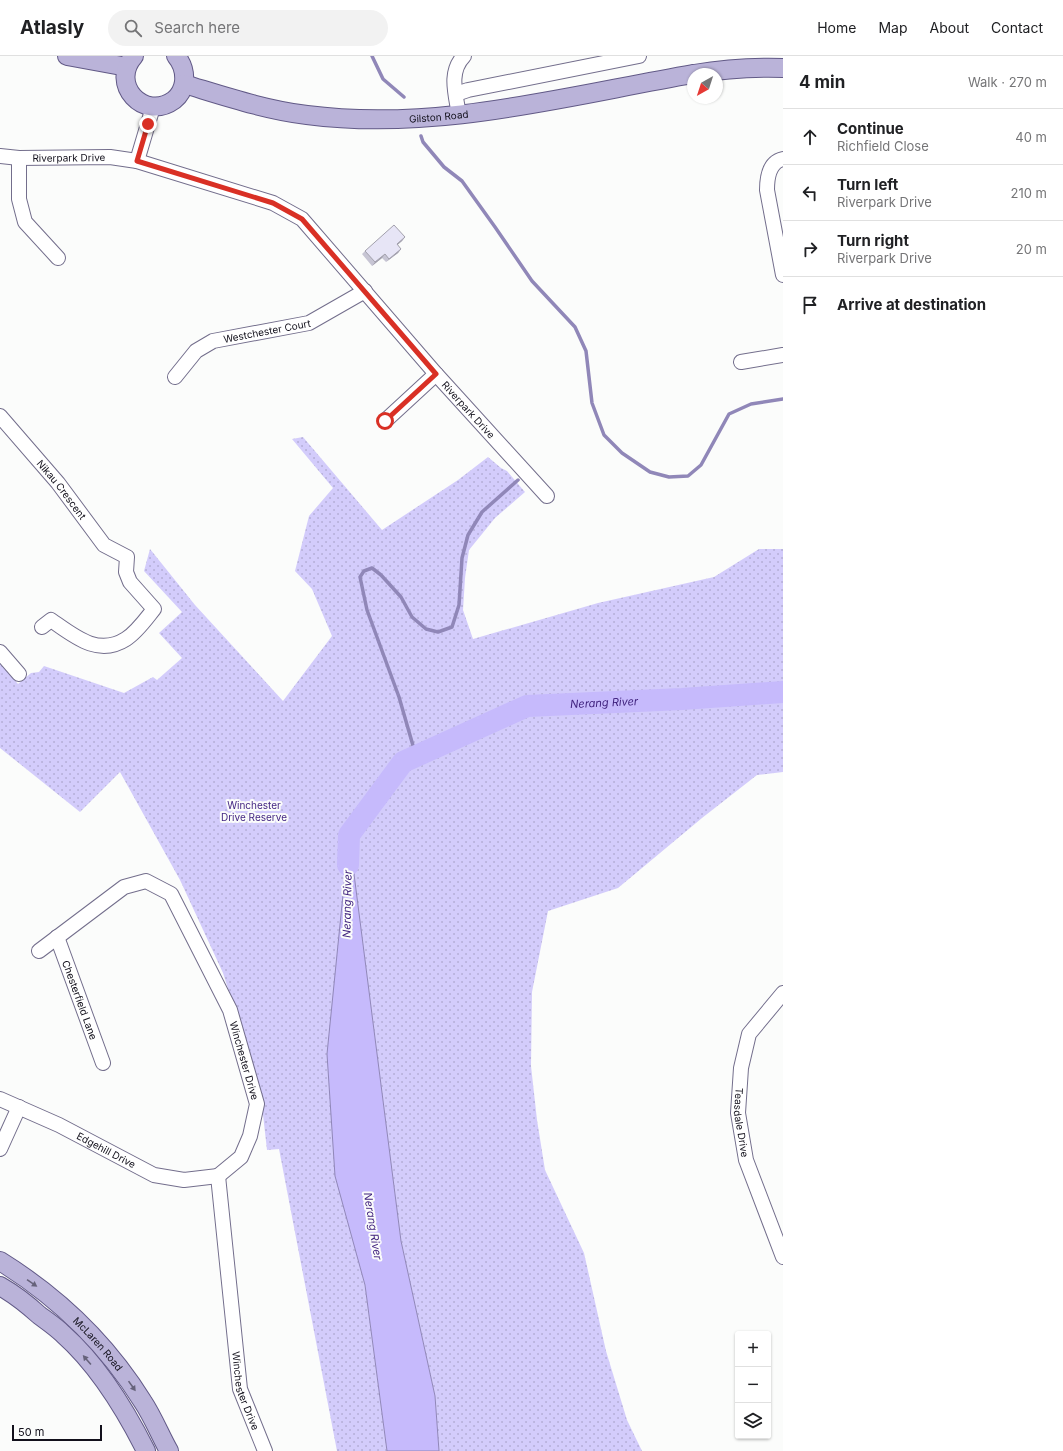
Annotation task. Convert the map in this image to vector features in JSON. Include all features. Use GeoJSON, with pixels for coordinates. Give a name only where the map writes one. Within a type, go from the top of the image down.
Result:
{"type":"FeatureCollection","features":[{"type":"Feature","properties":{"kind":"main road"},"geometry":{"type":"LineString","coordinates":[[67,56],[130,62],[125,76],[126,86],[130,94],[144,105],[153,107],[162,106],[176,98],[181,92],[185,75],[183,67],[176,56]]}},
{"type":"Feature","properties":{"kind":"main road","name":"Gilston Road"},"geometry":{"type":"LineString","coordinates":[[723,70],[751,67],[783,68]]}},
{"type":"Feature","properties":{"kind":"main road","name":"Gilston Road"},"geometry":{"type":"LineString","coordinates":[[184,84],[267,108],[307,115],[355,119],[389,119],[459,115],[513,108],[687,75]]}},
{"type":"Feature","properties":{"kind":"main road","name":"McLaren Road"},"geometry":{"type":"LineString","coordinates":[[0,1261],[38,1287],[69,1312],[96,1339],[118,1366],[140,1397],[168,1451]]}},
{"type":"Feature","properties":{"kind":"main road","name":"McLaren Road"},"geometry":{"type":"LineString","coordinates":[[0,1286],[13,1293],[64,1335],[87,1360],[108,1386],[130,1418],[146,1451]]}},
{"type":"Feature","properties":{"kind":"street"},"geometry":{"type":"LineString","coordinates":[[459,115],[454,77],[457,67],[464,56]]}},
{"type":"Feature","properties":{"kind":"street"},"geometry":{"type":"LineString","coordinates":[[456,94],[468,90],[639,56]]}},
{"type":"Feature","properties":{"kind":"street"},"geometry":{"type":"LineString","coordinates":[[137,161],[153,107]]}},
{"type":"Feature","properties":{"kind":"street","name":"Riverpark Drive"},"geometry":{"type":"LineString","coordinates":[[0,156],[20,158],[110,157],[137,161],[273,203],[302,219],[436,374],[547,496]]}},
{"type":"Feature","properties":{"kind":"street"},"geometry":{"type":"LineString","coordinates":[[20,158],[19,199],[25,222],[58,258]]}},
{"type":"Feature","properties":{"kind":"street"},"geometry":{"type":"LineString","coordinates":[[783,159],[775,163],[767,180],[767,190],[783,275]]}},
{"type":"Feature","properties":{"kind":"street","name":"Westchester Court"},"geometry":{"type":"LineString","coordinates":[[175,377],[196,351],[213,341],[309,324],[365,291]]}},
{"type":"Feature","properties":{"kind":"street"},"geometry":{"type":"LineString","coordinates":[[741,362],[783,355]]}},
{"type":"Feature","properties":{"kind":"street"},"geometry":{"type":"LineString","coordinates":[[385,421],[436,374]]}},
{"type":"Feature","properties":{"kind":"street","name":"Nikau Crescent"},"geometry":{"type":"LineString","coordinates":[[0,416],[58,483],[104,545],[127,557],[126,572],[130,582],[154,609],[127,638],[117,644],[99,647],[78,639],[51,620],[42,627]]}},
{"type":"Feature","properties":{"kind":"street"},"geometry":{"type":"LineString","coordinates":[[0,652],[19,674]]}},
{"type":"Feature","properties":{"kind":"street","name":"Winchester Drive"},"geometry":{"type":"LineString","coordinates":[[39,950],[124,887],[146,881],[171,894],[230,1010],[257,1104],[250,1136],[241,1157],[218,1176],[240,1389],[265,1451]]}},
{"type":"Feature","properties":{"kind":"street","name":"Chesterfield Lane"},"geometry":{"type":"LineString","coordinates":[[57,937],[103,1063]]}},
{"type":"Feature","properties":{"kind":"street","name":"Teasdale Drive"},"geometry":{"type":"LineString","coordinates":[[783,993],[749,1034],[741,1068],[738,1113],[746,1160],[783,1258]]}},
{"type":"Feature","properties":{"kind":"street","name":"Edgehill Drive"},"geometry":{"type":"LineString","coordinates":[[0,1100],[59,1125],[154,1175],[184,1180],[218,1176]]}},
{"type":"Feature","properties":{"kind":"street"},"geometry":{"type":"LineString","coordinates":[[0,1150],[19,1107]]}},
{"type":"Feature","properties":{"kind":"green space","name":"Winchester Drive Reserve"},"geometry":{"type":"Polygon","coordinates":[[[303,437],[382,530],[458,480],[488,457],[507,471],[525,492],[495,518],[469,550],[463,610],[473,639],[598,603],[714,577],[759,549],[783,549],[783,772],[757,775],[702,818],[618,888],[548,911],[532,992],[531,1066],[537,1120],[545,1170],[584,1253],[606,1351],[627,1420],[642,1451],[439,1451],[435,1396],[401,1241],[349,837],[336,1176],[365,1285],[387,1451],[337,1451],[279,1149],[267,1150],[260,1088],[223,973],[180,880],[120,772],[80,812],[0,748],[0,663],[18,684],[31,673],[39,672],[44,666],[124,693],[153,677],[157,680],[182,658],[159,633],[182,612],[144,571],[150,549],[195,605],[283,701],[332,636],[312,589],[295,571],[309,516],[333,488],[292,439],[303,437]]]}},
{"type":"Feature","properties":{"kind":"water"},"geometry":{"type":"Polygon","coordinates":[[[349,835],[401,1241],[435,1396],[439,1451],[387,1451],[365,1285],[335,1176],[327,1054],[349,835]]]}},
{"type":"Feature","properties":{"kind":"building"},"geometry":{"type":"Polygon","coordinates":[[[394,225],[405,237],[397,244],[401,249],[389,259],[385,254],[375,262],[365,251],[394,225]]]}},
{"type":"Feature","properties":{"kind":"waterway"},"geometry":{"type":"LineString","coordinates":[[372,56],[383,79],[404,97]]}},
{"type":"Feature","properties":{"kind":"waterway"},"geometry":{"type":"LineString","coordinates":[[421,136],[423,142],[444,167],[462,181],[532,281],[575,327],[586,351],[592,403],[604,435],[622,453],[650,472],[669,477],[688,476],[701,465],[729,414],[751,404],[783,399]]}},
{"type":"Feature","properties":{"kind":"waterway"},"geometry":{"type":"LineString","coordinates":[[416,756],[399,697],[367,610],[360,577],[364,571],[372,568],[381,575],[401,597],[412,617],[426,629],[438,632],[452,627],[459,605],[462,558],[468,535],[482,512],[518,480]]}},
{"type":"Feature","properties":{"kind":"waterway","name":"Nerang River"},"geometry":{"type":"LineString","coordinates":[[348,865],[349,835],[403,762],[527,706],[682,699],[783,692]]}},
{"type":"Feature","properties":{"kind":"route"},"geometry":{"type":"LineString","coordinates":[[148,124],[137,161],[273,203],[302,219],[436,374],[385,421]]}}]}
